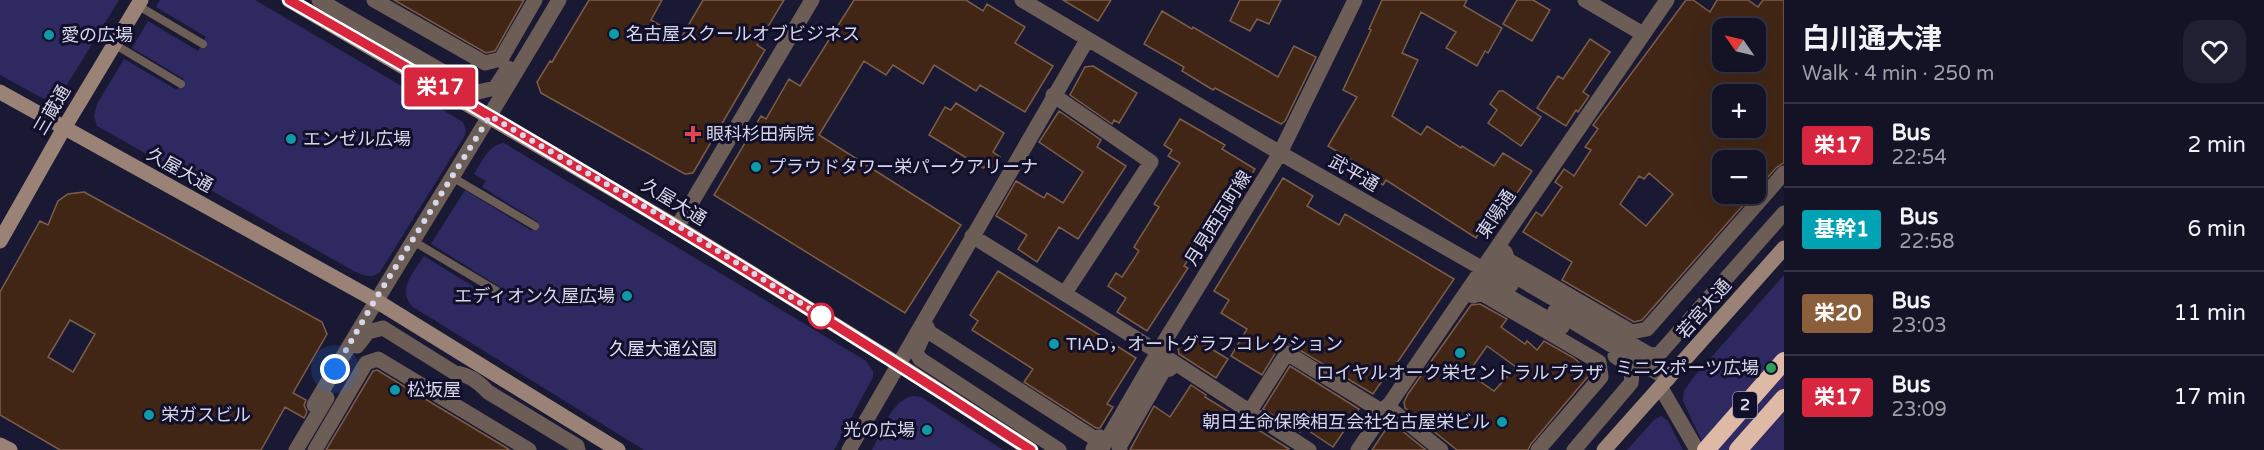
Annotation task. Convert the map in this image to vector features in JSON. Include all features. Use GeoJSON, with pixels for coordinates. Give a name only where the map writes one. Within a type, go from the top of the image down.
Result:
{"type":"FeatureCollection","features":[{"type":"Feature","properties":{"kind":"highway","name":"2"},"geometry":{"type":"LineString","coordinates":[[1706,450],[1784,361]]}},
{"type":"Feature","properties":{"kind":"highway","name":"2"},"geometry":{"type":"LineString","coordinates":[[1738,450],[1784,398]]}},
{"type":"Feature","properties":{"kind":"street","name":"久屋大通"},"geometry":{"type":"LineString","coordinates":[[289,0],[678,226],[1031,450]]}},
{"type":"Feature","properties":{"kind":"street"},"geometry":{"type":"LineString","coordinates":[[319,0],[478,92],[488,91],[499,83],[548,0]]}},
{"type":"Feature","properties":{"kind":"street"},"geometry":{"type":"LineString","coordinates":[[374,0],[485,63],[501,59],[535,0]]}},
{"type":"Feature","properties":{"kind":"street"},"geometry":{"type":"LineString","coordinates":[[314,405],[375,300],[508,87],[559,0]]}},
{"type":"Feature","properties":{"kind":"street"},"geometry":{"type":"LineString","coordinates":[[678,226],[812,0]]}},
{"type":"Feature","properties":{"kind":"street","name":"武平通"},"geometry":{"type":"LineString","coordinates":[[1022,0],[1280,153],[1483,268],[1664,384],[1697,450]]}},
{"type":"Feature","properties":{"kind":"street","name":"月見西瓦町線"},"geometry":{"type":"LineString","coordinates":[[1101,450],[1280,153],[1354,0]]}},
{"type":"Feature","properties":{"kind":"street"},"geometry":{"type":"LineString","coordinates":[[1585,0],[1643,34]]}},
{"type":"Feature","properties":{"kind":"street","name":"東陽通"},"geometry":{"type":"LineString","coordinates":[[1358,450],[1667,0]]}},
{"type":"Feature","properties":{"kind":"street","name":"三蔵通"},"geometry":{"type":"LineString","coordinates":[[0,241],[139,3]]}},
{"type":"Feature","properties":{"kind":"street"},"geometry":{"type":"LineString","coordinates":[[849,450],[1087,40]]}},
{"type":"Feature","properties":{"kind":"street","name":"久屋大通"},"geometry":{"type":"LineString","coordinates":[[0,92],[375,300],[601,445],[618,450]]}},
{"type":"Feature","properties":{"kind":"street"},"geometry":{"type":"LineString","coordinates":[[1053,95],[1151,162],[1065,293]]}},
{"type":"Feature","properties":{"kind":"street"},"geometry":{"type":"LineString","coordinates":[[1784,173],[1647,329],[1632,332],[1508,260],[1505,252],[1500,263],[1506,271],[1652,356],[1661,352],[1784,213]]}},
{"type":"Feature","properties":{"kind":"street"},"geometry":{"type":"LineString","coordinates":[[972,236],[1309,450]]}},
{"type":"Feature","properties":{"kind":"street","name":"若宮大通"},"geometry":{"type":"LineString","coordinates":[[1604,450],[1784,248]]}},
{"type":"Feature","properties":{"kind":"street"},"geometry":{"type":"LineString","coordinates":[[1538,450],[1601,377],[1599,362],[1481,293],[1473,296],[1483,284],[1489,285],[1618,358],[1627,364],[1631,371],[1632,378],[1628,389],[1574,450]]}},
{"type":"Feature","properties":{"kind":"street"},"geometry":{"type":"LineString","coordinates":[[1059,450],[920,359],[916,352],[917,346],[927,327],[929,332],[1094,438],[1100,437],[1093,450]]}},
{"type":"Feature","properties":{"kind":"street"},"geometry":{"type":"LineString","coordinates":[[296,450],[363,336],[376,328],[383,328],[455,374],[465,374],[472,378],[488,392],[577,446],[578,450]]}},
{"type":"Feature","properties":{"kind":"street"},"geometry":{"type":"LineString","coordinates":[[1250,411],[1287,353],[1385,409],[1441,450]]}},
{"type":"Feature","properties":{"kind":"street"},"geometry":{"type":"LineString","coordinates":[[315,450],[366,363],[378,359],[529,450]]}},
{"type":"Feature","properties":{"kind":"street"},"geometry":{"type":"LineString","coordinates":[[1110,450],[1157,370],[1165,366],[1170,369],[1164,370],[1119,447],[1120,450]]}},
{"type":"Feature","properties":{"kind":"street"},"geometry":{"type":"LineString","coordinates":[[288,450],[306,419]]}},
{"type":"Feature","properties":{"kind":"street"},"geometry":{"type":"LineString","coordinates":[[0,445],[10,450]]}},
{"type":"Feature","properties":{"kind":"lane"},"geometry":{"type":"LineString","coordinates":[[139,3],[203,44]]}},
{"type":"Feature","properties":{"kind":"lane"},"geometry":{"type":"LineString","coordinates":[[114,44],[181,84]]}},
{"type":"Feature","properties":{"kind":"lane"},"geometry":{"type":"LineString","coordinates":[[452,177],[535,226]]}},
{"type":"Feature","properties":{"kind":"lane"},"geometry":{"type":"LineString","coordinates":[[413,241],[497,291]]}},
{"type":"Feature","properties":{"kind":"green space","name":"愛の広場"},"geometry":{"type":"Polygon","coordinates":[[[0,0],[119,0],[65,88],[56,96],[44,99],[0,75],[0,0]]]}},
{"type":"Feature","properties":{"kind":"green space","name":"エンゼル広場"},"geometry":{"type":"Polygon","coordinates":[[[160,0],[255,0],[463,122],[466,131],[464,137],[380,272],[370,276],[352,270],[97,126],[94,116],[97,104],[124,59],[177,90],[184,79],[132,48],[148,21],[198,51],[206,37],[156,7],[160,0]]]}},
{"type":"Feature","properties":{"kind":"green space","name":"久屋大通公園"},"geometry":{"type":"Polygon","coordinates":[[[504,143],[866,361],[873,371],[873,377],[834,450],[644,450],[413,307],[408,301],[406,288],[424,256],[492,298],[500,287],[431,244],[465,190],[532,231],[538,222],[482,187],[486,181],[474,174],[490,151],[498,144],[504,143]]]}},
{"type":"Feature","properties":{"kind":"green space"},"geometry":{"type":"Polygon","coordinates":[[[1784,275],[1784,450],[1706,450],[1683,401],[1684,391],[1784,275]]]}},
{"type":"Feature","properties":{"kind":"green space","name":"光の広場"},"geometry":{"type":"Polygon","coordinates":[[[913,396],[921,397],[1003,450],[872,450],[893,410],[905,399],[913,396]]]}},
{"type":"Feature","properties":{"kind":"green space"},"geometry":{"type":"Polygon","coordinates":[[[1661,416],[1668,421],[1683,450],[1627,450],[1654,420],[1661,416]]]}},
{"type":"Feature","properties":{"kind":"building"},"geometry":{"type":"Polygon","coordinates":[[[394,0],[524,0],[495,51],[486,53],[394,0]]]}},
{"type":"Feature","properties":{"kind":"building"},"geometry":{"type":"Polygon","coordinates":[[[589,0],[662,0],[651,20],[681,38],[703,0],[784,0],[757,45],[765,50],[693,173],[685,174],[541,93],[537,82],[550,61],[552,62],[589,0]]]}},
{"type":"Feature","properties":{"kind":"building"},"geometry":{"type":"Polygon","coordinates":[[[854,0],[966,0],[983,11],[987,4],[1025,27],[1015,43],[1053,66],[1025,112],[980,85],[976,91],[934,65],[923,84],[893,65],[886,75],[864,61],[819,135],[961,225],[905,313],[714,195],[761,116],[766,119],[789,79],[800,86],[854,0]]]}},
{"type":"Feature","properties":{"kind":"building"},"geometry":{"type":"Polygon","coordinates":[[[1063,0],[1111,0],[1098,21],[1063,0]]]}},
{"type":"Feature","properties":{"kind":"building"},"geometry":{"type":"Polygon","coordinates":[[[1240,0],[1281,0],[1269,24],[1257,19],[1250,31],[1230,21],[1240,0]]]}},
{"type":"Feature","properties":{"kind":"building"},"geometry":{"type":"Polygon","coordinates":[[[1382,0],[1467,0],[1464,6],[1502,28],[1488,53],[1485,51],[1477,66],[1446,48],[1456,32],[1421,12],[1402,53],[1418,60],[1392,116],[1421,135],[1427,126],[1494,166],[1503,153],[1532,171],[1502,215],[1493,209],[1476,238],[1386,180],[1383,185],[1362,172],[1365,168],[1328,146],[1357,97],[1343,90],[1371,30],[1369,29],[1382,0]]]}},
{"type":"Feature","properties":{"kind":"building"},"geometry":{"type":"Polygon","coordinates":[[[1517,0],[1533,0],[1550,10],[1532,41],[1503,24],[1517,0]]]}},
{"type":"Feature","properties":{"kind":"building"},"geometry":{"type":"Polygon","coordinates":[[[1686,0],[1693,0],[1710,12],[1717,0],[1748,0],[1758,7],[1763,0],[1784,0],[1784,163],[1766,179],[1766,150],[1712,150],[1712,204],[1744,204],[1642,320],[1634,322],[1562,280],[1572,262],[1523,232],[1536,212],[1542,216],[1562,187],[1555,182],[1564,169],[1574,176],[1591,150],[1585,147],[1598,129],[1593,125],[1686,0]],[[1649,173],[1644,179],[1639,176],[1620,204],[1646,226],[1673,194],[1649,173]]]}},
{"type":"Feature","properties":{"kind":"building"},"geometry":{"type":"Polygon","coordinates":[[[1162,11],[1278,77],[1294,46],[1316,57],[1285,121],[1281,124],[1215,88],[1213,90],[1182,71],[1184,67],[1144,44],[1162,11]]]}},
{"type":"Feature","properties":{"kind":"building"},"geometry":{"type":"Polygon","coordinates":[[[1590,39],[1610,52],[1583,92],[1589,96],[1566,126],[1537,108],[1558,76],[1563,79],[1590,39]]]}},
{"type":"Feature","properties":{"kind":"building"},"geometry":{"type":"Polygon","coordinates":[[[1093,66],[1137,93],[1119,123],[1114,120],[1112,124],[1070,95],[1085,67],[1093,66]]]}},
{"type":"Feature","properties":{"kind":"building"},"geometry":{"type":"Polygon","coordinates":[[[1499,91],[1503,91],[1541,117],[1521,146],[1488,123],[1497,110],[1490,104],[1499,91]]]}},
{"type":"Feature","properties":{"kind":"building"},"geometry":{"type":"Polygon","coordinates":[[[956,103],[1004,133],[993,152],[1000,157],[991,171],[929,135],[945,107],[951,110],[956,103]]]}},
{"type":"Feature","properties":{"kind":"building"},"geometry":{"type":"Polygon","coordinates":[[[1059,111],[1101,140],[1097,147],[1126,166],[1078,239],[1059,227],[1037,262],[1018,249],[1027,235],[996,216],[1016,181],[1044,198],[1047,193],[1063,203],[1083,172],[1039,142],[1059,111]]]}},
{"type":"Feature","properties":{"kind":"building"},"geometry":{"type":"Polygon","coordinates":[[[1180,119],[1225,145],[1222,149],[1255,169],[1235,202],[1227,197],[1184,266],[1188,268],[1147,331],[1117,312],[1126,298],[1108,286],[1116,273],[1122,277],[1139,251],[1134,247],[1159,207],[1154,204],[1180,163],[1168,156],[1172,150],[1164,145],[1180,119]]]}},
{"type":"Feature","properties":{"kind":"building"},"geometry":{"type":"Polygon","coordinates":[[[1283,178],[1313,196],[1307,206],[1339,225],[1345,214],[1454,279],[1386,379],[1384,378],[1373,394],[1288,343],[1279,347],[1262,375],[1231,356],[1247,329],[1221,313],[1229,300],[1214,291],[1283,178]]]}},
{"type":"Feature","properties":{"kind":"building"},"geometry":{"type":"Polygon","coordinates":[[[84,192],[322,322],[327,334],[293,393],[306,400],[304,405],[307,412],[304,418],[285,407],[261,450],[60,450],[0,415],[0,292],[40,221],[48,225],[58,201],[68,194],[84,192]],[[70,320],[48,357],[73,372],[95,334],[70,320]]]}},
{"type":"Feature","properties":{"kind":"building","name":"TIAD，オートグラフコレクション"},"geometry":{"type":"Polygon","coordinates":[[[998,271],[1136,358],[1107,404],[1113,407],[1100,428],[1096,428],[1024,382],[1033,369],[972,330],[978,321],[970,315],[998,271]]]}},
{"type":"Feature","properties":{"kind":"building"},"geometry":{"type":"Polygon","coordinates":[[[1480,304],[1507,319],[1501,327],[1525,344],[1527,341],[1537,350],[1544,341],[1574,358],[1591,373],[1528,450],[1457,450],[1405,408],[1404,402],[1408,394],[1471,305],[1480,304]],[[1487,346],[1468,373],[1494,391],[1516,367],[1487,346]]]}},
{"type":"Feature","properties":{"kind":"building"},"geometry":{"type":"Polygon","coordinates":[[[1187,334],[1228,359],[1216,378],[1179,354],[1178,349],[1187,334]]]}},
{"type":"Feature","properties":{"kind":"building"},"geometry":{"type":"Polygon","coordinates":[[[1290,366],[1359,409],[1333,447],[1303,427],[1300,432],[1263,409],[1290,366]]]}},
{"type":"Feature","properties":{"kind":"building","name":"松坂屋"},"geometry":{"type":"Polygon","coordinates":[[[377,370],[510,450],[326,450],[373,371],[377,370]]]}},
{"type":"Feature","properties":{"kind":"building"},"geometry":{"type":"Polygon","coordinates":[[[1191,385],[1206,395],[1205,397],[1289,449],[1130,450],[1154,406],[1170,417],[1191,385]]]}},
{"type":"Feature","properties":{"kind":"building"},"geometry":{"type":"Polygon","coordinates":[[[1395,425],[1426,450],[1372,450],[1388,426],[1395,425]]]}},
{"type":"Feature","properties":{"kind":"bus line","name":"栄17"},"geometry":{"type":"LineString","coordinates":[[289,0],[678,226],[1031,450]]}},
{"type":"Feature","properties":{"kind":"place","name":"名古屋スクールオブビジネス"},"geometry":{"type":"Point","coordinates":[614,34]}},
{"type":"Feature","properties":{"kind":"place","name":"愛の広場"},"geometry":{"type":"Point","coordinates":[49,35]}},
{"type":"Feature","properties":{"kind":"place","name":"眼科杉田病院"},"geometry":{"type":"Point","coordinates":[693,134]}},
{"type":"Feature","properties":{"kind":"place","name":"エンゼル広場"},"geometry":{"type":"Point","coordinates":[291,139]}},
{"type":"Feature","properties":{"kind":"place","name":"プラウドタワー栄パークアリーナ"},"geometry":{"type":"Point","coordinates":[756,167]}},
{"type":"Feature","properties":{"kind":"place","name":"エディオン久屋広場"},"geometry":{"type":"Point","coordinates":[627,296]}},
{"type":"Feature","properties":{"kind":"place","name":"TIAD，オートグラフコレクション"},"geometry":{"type":"Point","coordinates":[1054,344]}},
{"type":"Feature","properties":{"kind":"place","name":"ロイヤルオーク栄セントラルプラザ"},"geometry":{"type":"Point","coordinates":[1460,353]}},
{"type":"Feature","properties":{"kind":"place","name":"ミニスポーツ広場"},"geometry":{"type":"Point","coordinates":[1771,368]}},
{"type":"Feature","properties":{"kind":"place","name":"松坂屋"},"geometry":{"type":"Point","coordinates":[395,390]}},
{"type":"Feature","properties":{"kind":"place","name":"栄ガスビル"},"geometry":{"type":"Point","coordinates":[149,415]}},
{"type":"Feature","properties":{"kind":"place","name":"朝日生命保険相互会社名古屋栄ビル"},"geometry":{"type":"Point","coordinates":[1502,422]}},
{"type":"Feature","properties":{"kind":"place","name":"光の広場"},"geometry":{"type":"Point","coordinates":[927,430]}},
{"type":"Feature","properties":{"kind":"route"},"geometry":{"type":"LineString","coordinates":[[335,369],[375,300],[490,116],[678,226],[821,316]]}}]}
